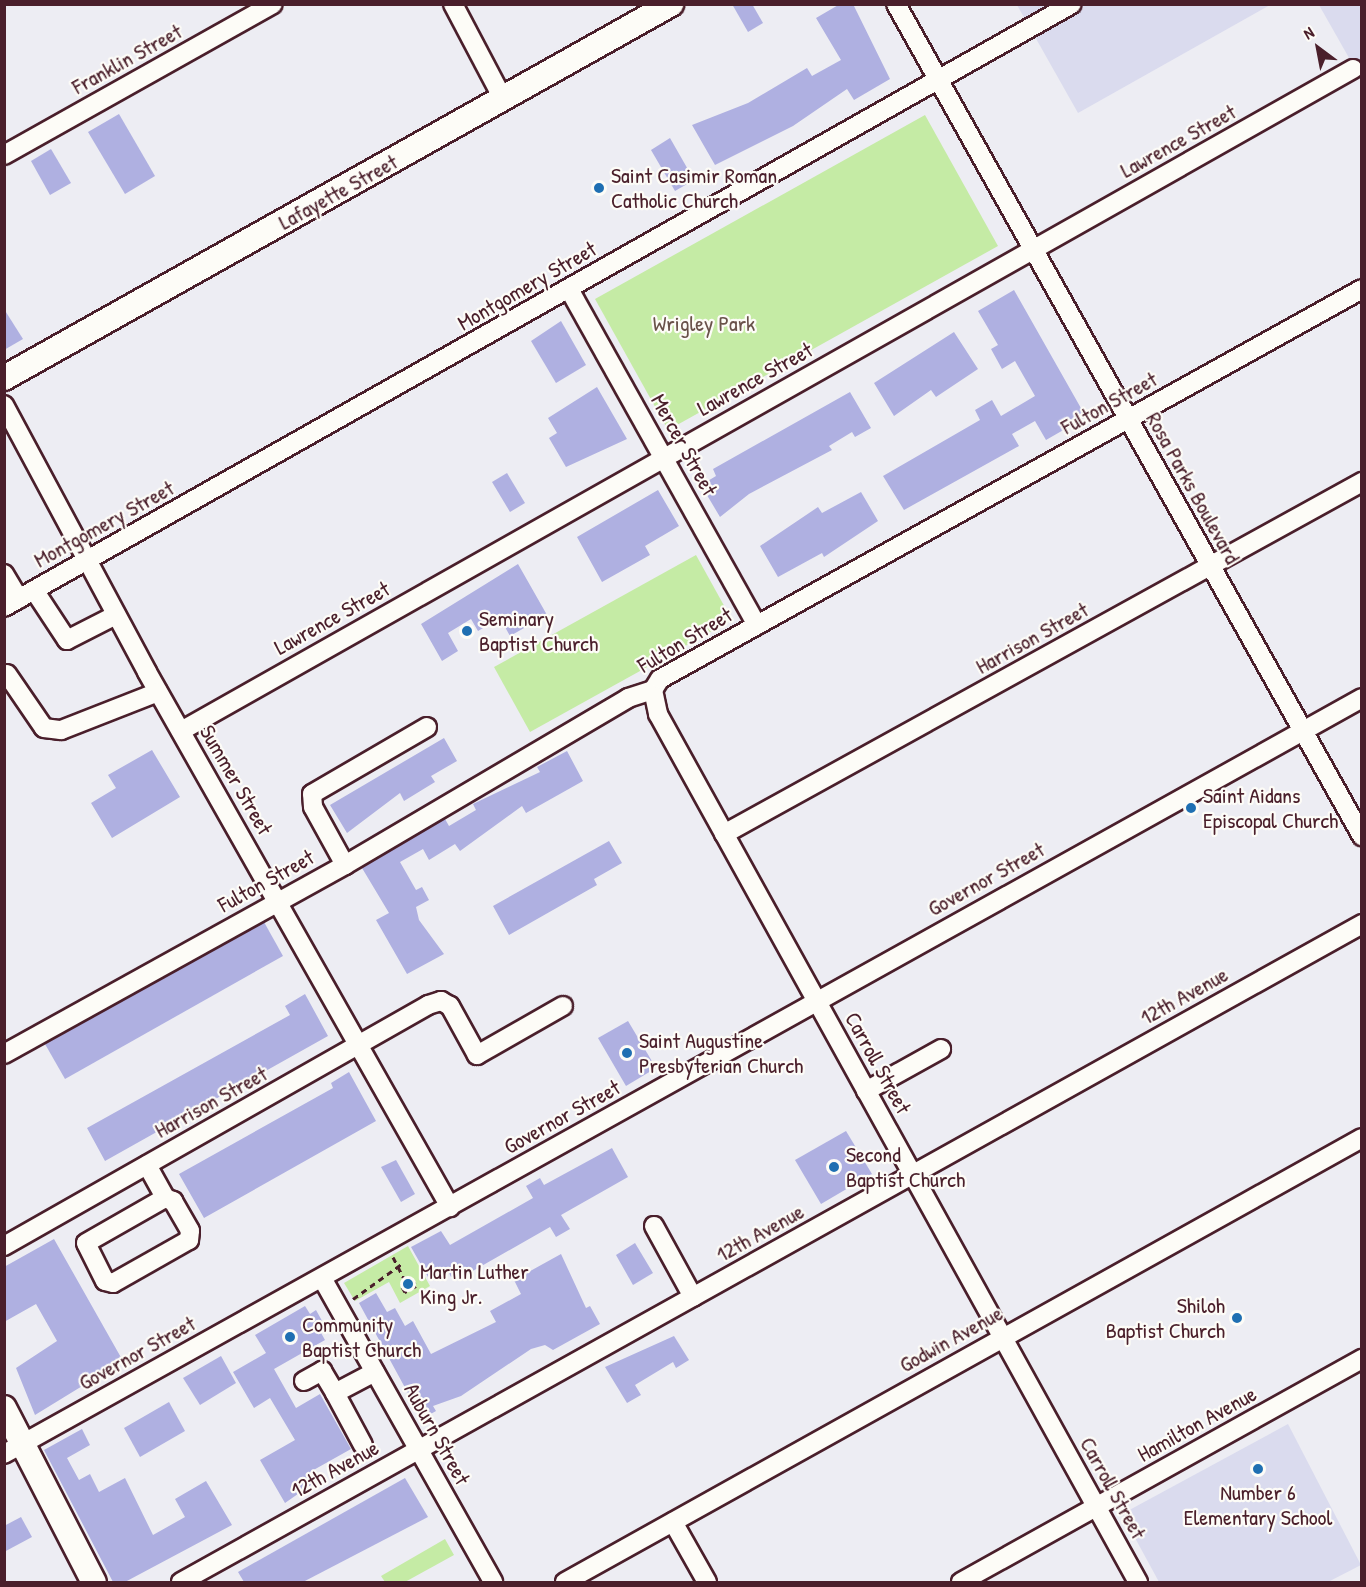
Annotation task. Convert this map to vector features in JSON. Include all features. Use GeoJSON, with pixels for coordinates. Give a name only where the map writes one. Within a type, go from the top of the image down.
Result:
{"type":"FeatureCollection","features":[{"type":"Feature","properties":{"kind":"main road","name":"Lafayette Street"},"geometry":{"type":"LineString","coordinates":[[4,378],[671,4]]}},
{"type":"Feature","properties":{"kind":"main road"},"geometry":{"type":"LineString","coordinates":[[4,1407],[14,1449],[94,1582]]}},
{"type":"Feature","properties":{"kind":"street","name":"Franklin Street"},"geometry":{"type":"LineString","coordinates":[[4,155],[273,4]]}},
{"type":"Feature","properties":{"kind":"street"},"geometry":{"type":"LineString","coordinates":[[453,4],[503,99]]}},
{"type":"Feature","properties":{"kind":"street","name":"Rosa Parks Boulevard"},"geometry":{"type":"LineString","coordinates":[[896,4],[1362,836]]}},
{"type":"Feature","properties":{"kind":"street","name":"Montgomery Street"},"geometry":{"type":"LineString","coordinates":[[19,599],[1072,4]]}},
{"type":"Feature","properties":{"kind":"street","name":"Lawrence Street"},"geometry":{"type":"LineString","coordinates":[[181,732],[1353,69]]}},
{"type":"Feature","properties":{"kind":"street","name":"Mercer Street"},"geometry":{"type":"LineString","coordinates":[[569,289],[757,625]]}},
{"type":"Feature","properties":{"kind":"street","name":"Fulton Street"},"geometry":{"type":"LineString","coordinates":[[4,1054],[345,865],[628,699],[653,690],[660,679],[1362,289]]}},
{"type":"Feature","properties":{"kind":"street","name":"Summer Street"},"geometry":{"type":"LineString","coordinates":[[4,405],[158,692],[450,1207]]}},
{"type":"Feature","properties":{"kind":"street","name":"Harrison Street"},"geometry":{"type":"LineString","coordinates":[[724,834],[1362,482]]}},
{"type":"Feature","properties":{"kind":"street"},"geometry":{"type":"LineString","coordinates":[[4,574],[19,599],[67,640],[116,615]]}},
{"type":"Feature","properties":{"kind":"street"},"geometry":{"type":"LineString","coordinates":[[7,674],[44,728],[61,730],[158,692]]}},
{"type":"Feature","properties":{"kind":"street","name":"Carroll Street"},"geometry":{"type":"LineString","coordinates":[[653,690],[658,714],[1138,1582]]}},
{"type":"Feature","properties":{"kind":"street","name":"Governor Street"},"geometry":{"type":"LineString","coordinates":[[14,1449],[1362,698]]}},
{"type":"Feature","properties":{"kind":"street"},"geometry":{"type":"LineString","coordinates":[[345,865],[313,807],[312,794],[427,727]]}},
{"type":"Feature","properties":{"kind":"street","name":"12th Avenue"},"geometry":{"type":"LineString","coordinates":[[181,1582],[1362,924]]}},
{"type":"Feature","properties":{"kind":"street","name":"Harrison Street"},"geometry":{"type":"LineString","coordinates":[[4,1246],[441,1001],[450,1006],[477,1055],[563,1006]]}},
{"type":"Feature","properties":{"kind":"street"},"geometry":{"type":"LineString","coordinates":[[866,1091],[941,1049]]}},
{"type":"Feature","properties":{"kind":"street","name":"Godwin Avenue"},"geometry":{"type":"LineString","coordinates":[[565,1582],[1362,1138]]}},
{"type":"Feature","properties":{"kind":"street"},"geometry":{"type":"LineString","coordinates":[[147,1165],[165,1198],[173,1201],[190,1231],[189,1240],[113,1283],[105,1281],[86,1243],[165,1198]]}},
{"type":"Feature","properties":{"kind":"street"},"geometry":{"type":"LineString","coordinates":[[654,1226],[693,1297]]}},
{"type":"Feature","properties":{"kind":"street","name":"Auburn Street"},"geometry":{"type":"LineString","coordinates":[[322,1278],[494,1582]]}},
{"type":"Feature","properties":{"kind":"street","name":"Hamilton Avenue"},"geometry":{"type":"LineString","coordinates":[[961,1582],[1362,1359]]}},
{"type":"Feature","properties":{"kind":"street"},"geometry":{"type":"LineString","coordinates":[[304,1381],[322,1371],[363,1445]]}},
{"type":"Feature","properties":{"kind":"street"},"geometry":{"type":"LineString","coordinates":[[335,1393],[375,1372]]}},
{"type":"Feature","properties":{"kind":"street"},"geometry":{"type":"LineString","coordinates":[[673,1522],[707,1582]]}},
{"type":"Feature","properties":{"kind":"path"},"geometry":{"type":"LineString","coordinates":[[392,1256],[406,1282]]}},
{"type":"Feature","properties":{"kind":"path"},"geometry":{"type":"LineString","coordinates":[[353,1299],[403,1263]]}},
{"type":"Feature","properties":{"kind":"path"},"geometry":{"type":"LineString","coordinates":[[411,1279],[416,1286],[405,1292],[401,1285],[406,1282],[411,1279]]}},
{"type":"Feature","properties":{"kind":"shaded area"},"geometry":{"type":"Polygon","coordinates":[[[1017,5],[1270,5],[1078,113],[1017,5]]]}},
{"type":"Feature","properties":{"kind":"shaded area"},"geometry":{"type":"Polygon","coordinates":[[[1319,5],[1361,5],[1361,79],[1319,5]]]}},
{"type":"Feature","properties":{"kind":"shaded area","name":"Number 6 Elementary School"},"geometry":{"type":"Polygon","coordinates":[[[1288,1424],[1361,1565],[1328,1582],[1159,1582],[1122,1514],[1288,1424]]]}},
{"type":"Feature","properties":{"kind":"green space","name":"Wrigley Park"},"geometry":{"type":"Polygon","coordinates":[[[925,115],[998,246],[668,430],[595,299],[925,115]]]}},
{"type":"Feature","properties":{"kind":"green space"},"geometry":{"type":"Polygon","coordinates":[[[696,555],[732,620],[530,732],[494,667],[696,555]]]}},
{"type":"Feature","properties":{"kind":"green space"},"geometry":{"type":"Polygon","coordinates":[[[408,1246],[430,1286],[400,1303],[389,1282],[355,1301],[344,1283],[408,1246]]]}},
{"type":"Feature","properties":{"kind":"green space"},"geometry":{"type":"Polygon","coordinates":[[[445,1539],[454,1555],[405,1582],[385,1582],[381,1576],[445,1539]]]}},
{"type":"Feature","properties":{"kind":"building"},"geometry":{"type":"Polygon","coordinates":[[[732,4],[752,4],[763,23],[748,32],[732,4]]]}},
{"type":"Feature","properties":{"kind":"building"},"geometry":{"type":"Polygon","coordinates":[[[840,4],[853,4],[890,79],[854,100],[847,89],[793,126],[715,165],[692,125],[748,103],[807,68],[812,76],[841,60],[816,18],[840,4]]]}},
{"type":"Feature","properties":{"kind":"building"},"geometry":{"type":"Polygon","coordinates":[[[119,114],[155,176],[125,194],[88,132],[119,114]]]}},
{"type":"Feature","properties":{"kind":"building"},"geometry":{"type":"Polygon","coordinates":[[[670,138],[694,180],[675,191],[651,150],[670,138]]]}},
{"type":"Feature","properties":{"kind":"building"},"geometry":{"type":"Polygon","coordinates":[[[51,149],[71,183],[50,195],[31,161],[51,149]]]}},
{"type":"Feature","properties":{"kind":"building"},"geometry":{"type":"Polygon","coordinates":[[[1014,290],[1086,417],[1046,440],[1035,421],[1012,434],[1019,446],[904,510],[883,476],[980,420],[975,410],[992,400],[1001,416],[1035,396],[1015,361],[1002,369],[991,349],[998,345],[978,311],[1014,290]]]}},
{"type":"Feature","properties":{"kind":"building"},"geometry":{"type":"Polygon","coordinates":[[[4,309],[23,339],[4,350],[4,309]]]}},
{"type":"Feature","properties":{"kind":"building"},"geometry":{"type":"Polygon","coordinates":[[[561,321],[586,365],[556,383],[531,341],[561,321]]]}},
{"type":"Feature","properties":{"kind":"building"},"geometry":{"type":"Polygon","coordinates":[[[954,332],[978,369],[936,397],[931,390],[894,416],[874,383],[954,332]]]}},
{"type":"Feature","properties":{"kind":"building"},"geometry":{"type":"Polygon","coordinates":[[[597,387],[627,439],[566,467],[549,438],[557,433],[548,418],[597,387]]]}},
{"type":"Feature","properties":{"kind":"building"},"geometry":{"type":"Polygon","coordinates":[[[850,392],[871,428],[855,437],[852,432],[829,446],[832,450],[749,494],[720,517],[701,485],[716,476],[713,469],[850,392]]]}},
{"type":"Feature","properties":{"kind":"building"},"geometry":{"type":"Polygon","coordinates":[[[507,473],[525,503],[510,512],[492,482],[507,473]]]}},
{"type":"Feature","properties":{"kind":"building"},"geometry":{"type":"Polygon","coordinates":[[[658,490],[679,526],[645,546],[650,555],[602,582],[577,537],[658,490]]]}},
{"type":"Feature","properties":{"kind":"building"},"geometry":{"type":"Polygon","coordinates":[[[861,492],[878,521],[824,557],[822,553],[778,577],[760,546],[818,507],[822,513],[861,492]]]}},
{"type":"Feature","properties":{"kind":"building"},"geometry":{"type":"Polygon","coordinates":[[[518,564],[547,615],[510,636],[500,618],[478,631],[471,619],[448,633],[458,651],[442,661],[421,624],[518,564]]]}},
{"type":"Feature","properties":{"kind":"building"},"geometry":{"type":"Polygon","coordinates":[[[444,738],[457,761],[431,776],[435,782],[404,801],[400,793],[347,833],[330,805],[444,738]]]}},
{"type":"Feature","properties":{"kind":"building"},"geometry":{"type":"Polygon","coordinates":[[[152,750],[180,797],[112,838],[91,803],[116,788],[108,775],[152,750]]]}},
{"type":"Feature","properties":{"kind":"building"},"geometry":{"type":"Polygon","coordinates":[[[567,751],[583,781],[526,813],[522,806],[460,851],[455,844],[429,860],[423,849],[400,862],[416,890],[422,887],[429,900],[416,907],[419,920],[444,954],[407,974],[376,920],[389,913],[362,868],[445,819],[449,826],[476,810],[473,804],[540,772],[537,767],[567,751]]]}},
{"type":"Feature","properties":{"kind":"building"},"geometry":{"type":"Polygon","coordinates":[[[609,841],[622,863],[594,879],[597,885],[509,935],[493,906],[609,841]]]}},
{"type":"Feature","properties":{"kind":"building"},"geometry":{"type":"Polygon","coordinates":[[[264,922],[283,956],[65,1079],[45,1044],[264,922]]]}},
{"type":"Feature","properties":{"kind":"building"},"geometry":{"type":"Polygon","coordinates":[[[305,994],[328,1036],[105,1161],[87,1128],[290,1015],[285,1006],[305,994]]]}},
{"type":"Feature","properties":{"kind":"building","name":"Saint Augustine Presbyterian Church"},"geometry":{"type":"Polygon","coordinates":[[[628,1021],[656,1068],[626,1086],[598,1038],[628,1021]]]}},
{"type":"Feature","properties":{"kind":"building"},"geometry":{"type":"Polygon","coordinates":[[[349,1072],[376,1121],[204,1218],[179,1174],[333,1088],[331,1083],[349,1072]]]}},
{"type":"Feature","properties":{"kind":"building","name":"Second Baptist Church"},"geometry":{"type":"Polygon","coordinates":[[[846,1131],[872,1174],[821,1204],[795,1160],[846,1131]]]}},
{"type":"Feature","properties":{"kind":"building"},"geometry":{"type":"Polygon","coordinates":[[[612,1148],[628,1177],[561,1215],[570,1229],[556,1237],[550,1227],[471,1272],[468,1267],[451,1277],[446,1267],[428,1277],[411,1247],[441,1231],[450,1245],[533,1198],[526,1186],[540,1178],[544,1185],[612,1148]]]}},
{"type":"Feature","properties":{"kind":"building"},"geometry":{"type":"Polygon","coordinates":[[[396,1160],[415,1194],[401,1202],[381,1167],[396,1160]]]}},
{"type":"Feature","properties":{"kind":"building"},"geometry":{"type":"Polygon","coordinates":[[[54,1239],[123,1361],[35,1415],[16,1368],[57,1341],[36,1304],[4,1322],[4,1267],[54,1239]]]}},
{"type":"Feature","properties":{"kind":"building"},"geometry":{"type":"Polygon","coordinates":[[[635,1243],[653,1273],[633,1285],[616,1255],[635,1243]]]}},
{"type":"Feature","properties":{"kind":"building"},"geometry":{"type":"Polygon","coordinates":[[[561,1254],[586,1308],[590,1306],[600,1324],[553,1350],[545,1345],[531,1349],[461,1396],[433,1406],[436,1411],[422,1419],[359,1303],[376,1293],[387,1312],[395,1308],[405,1326],[413,1321],[431,1354],[496,1322],[490,1311],[521,1294],[514,1280],[561,1254]]]}},
{"type":"Feature","properties":{"kind":"building"},"geometry":{"type":"Polygon","coordinates":[[[305,1306],[310,1314],[316,1310],[326,1328],[320,1331],[325,1340],[274,1369],[296,1408],[320,1394],[351,1449],[310,1472],[315,1482],[285,1503],[260,1460],[295,1440],[270,1398],[254,1408],[233,1372],[266,1353],[255,1335],[305,1306]]]}},
{"type":"Feature","properties":{"kind":"building"},"geometry":{"type":"Polygon","coordinates":[[[674,1336],[689,1360],[676,1368],[673,1362],[635,1385],[641,1395],[627,1403],[605,1367],[674,1336]]]}},
{"type":"Feature","properties":{"kind":"building"},"geometry":{"type":"Polygon","coordinates":[[[221,1356],[236,1383],[200,1405],[183,1378],[221,1356]]]}},
{"type":"Feature","properties":{"kind":"building"},"geometry":{"type":"Polygon","coordinates":[[[169,1402],[185,1431],[140,1457],[124,1428],[169,1402]]]}},
{"type":"Feature","properties":{"kind":"building"},"geometry":{"type":"Polygon","coordinates":[[[82,1429],[90,1445],[67,1458],[79,1480],[90,1474],[99,1492],[125,1478],[153,1535],[185,1517],[175,1499],[206,1481],[232,1525],[125,1582],[113,1582],[44,1450],[82,1429]]]}},
{"type":"Feature","properties":{"kind":"building"},"geometry":{"type":"Polygon","coordinates":[[[405,1478],[428,1517],[303,1582],[244,1582],[238,1572],[405,1478]]]}},
{"type":"Feature","properties":{"kind":"building"},"geometry":{"type":"Polygon","coordinates":[[[21,1517],[32,1537],[4,1552],[4,1526],[21,1517]]]}},
{"type":"Feature","properties":{"kind":"place","name":"Saint Casimir Roman Catholic Church"},"geometry":{"type":"Point","coordinates":[599,188]}},
{"type":"Feature","properties":{"kind":"place","name":"Seminary Baptist Church"},"geometry":{"type":"Point","coordinates":[467,631]}},
{"type":"Feature","properties":{"kind":"place","name":"Saint Aidans Episcopal Church"},"geometry":{"type":"Point","coordinates":[1191,808]}},
{"type":"Feature","properties":{"kind":"place","name":"Saint Augustine Presbyterian Church"},"geometry":{"type":"Point","coordinates":[627,1053]}},
{"type":"Feature","properties":{"kind":"place","name":"Second Baptist Church"},"geometry":{"type":"Point","coordinates":[834,1167]}},
{"type":"Feature","properties":{"kind":"place","name":"Martin Luther King Jr."},"geometry":{"type":"Point","coordinates":[408,1284]}},
{"type":"Feature","properties":{"kind":"place","name":"Shiloh Baptist Church"},"geometry":{"type":"Point","coordinates":[1237,1318]}},
{"type":"Feature","properties":{"kind":"place","name":"Community Baptist Church"},"geometry":{"type":"Point","coordinates":[290,1337]}},
{"type":"Feature","properties":{"kind":"place","name":"Number 6 Elementary School"},"geometry":{"type":"Point","coordinates":[1258,1469]}}]}
